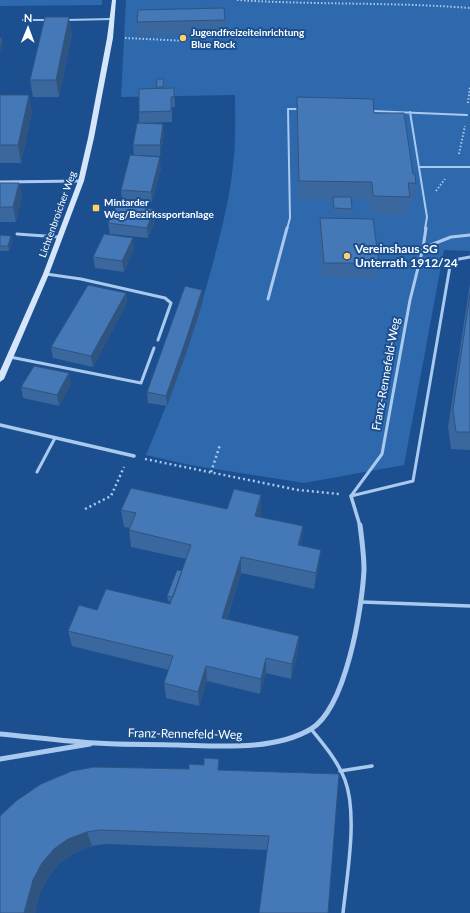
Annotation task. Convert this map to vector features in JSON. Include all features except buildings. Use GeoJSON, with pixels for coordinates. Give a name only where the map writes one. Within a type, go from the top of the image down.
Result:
{"type":"FeatureCollection","features":[{"type":"Feature","properties":{"kind":"street","name":"Lichtenbroicher Weg"},"geometry":{"type":"LineString","coordinates":[[0,379],[46,274],[81,181],[91,138],[110,38],[114,0]]}},
{"type":"Feature","properties":{"kind":"street"},"geometry":{"type":"LineString","coordinates":[[0,182],[81,181]]}},
{"type":"Feature","properties":{"kind":"street"},"geometry":{"type":"LineString","coordinates":[[0,425],[134,456]]}},
{"type":"Feature","properties":{"kind":"street","name":"Franz-Rennefeld-Weg"},"geometry":{"type":"LineString","coordinates":[[0,734],[97,743],[234,746],[281,741],[311,729],[325,716],[337,694],[346,671],[362,602],[364,568],[360,522],[352,496]]}},
{"type":"Feature","properties":{"kind":"street","name":"Franz-Rennefeld-Weg"},"geometry":{"type":"LineString","coordinates":[[0,759],[97,743]]}},
{"type":"Feature","properties":{"kind":"lane"},"geometry":{"type":"LineString","coordinates":[[60,20],[112,19]]}},
{"type":"Feature","properties":{"kind":"lane"},"geometry":{"type":"LineString","coordinates":[[23,20],[53,20]]}},
{"type":"Feature","properties":{"kind":"lane"},"geometry":{"type":"LineString","coordinates":[[268,299],[290,218],[288,109],[303,110]]}},
{"type":"Feature","properties":{"kind":"lane"},"geometry":{"type":"LineString","coordinates":[[364,111],[467,115]]}},
{"type":"Feature","properties":{"kind":"lane","name":"Franz-Rennefeld-Weg"},"geometry":{"type":"LineString","coordinates":[[352,496],[382,454],[410,300],[423,248],[426,217],[420,167],[410,112]]}},
{"type":"Feature","properties":{"kind":"lane"},"geometry":{"type":"LineString","coordinates":[[420,167],[470,167]]}},
{"type":"Feature","properties":{"kind":"lane"},"geometry":{"type":"LineString","coordinates":[[17,234],[59,237]]}},
{"type":"Feature","properties":{"kind":"lane"},"geometry":{"type":"LineString","coordinates":[[423,248],[451,237],[470,235]]}},
{"type":"Feature","properties":{"kind":"lane"},"geometry":{"type":"LineString","coordinates":[[352,496],[413,481],[450,266],[454,260],[470,256]]}},
{"type":"Feature","properties":{"kind":"lane"},"geometry":{"type":"LineString","coordinates":[[46,274],[81,279],[165,298],[171,303],[158,340]]}},
{"type":"Feature","properties":{"kind":"lane"},"geometry":{"type":"LineString","coordinates":[[10,357],[141,383],[154,348]]}},
{"type":"Feature","properties":{"kind":"lane"},"geometry":{"type":"LineString","coordinates":[[37,472],[55,438]]}},
{"type":"Feature","properties":{"kind":"lane"},"geometry":{"type":"LineString","coordinates":[[362,602],[470,606]]}},
{"type":"Feature","properties":{"kind":"lane"},"geometry":{"type":"LineString","coordinates":[[311,729],[320,740],[345,779],[349,798],[349,836],[343,913]]}},
{"type":"Feature","properties":{"kind":"lane"},"geometry":{"type":"LineString","coordinates":[[340,771],[372,766]]}},
{"type":"Feature","properties":{"kind":"path"},"geometry":{"type":"LineString","coordinates":[[237,0],[470,8]]}},
{"type":"Feature","properties":{"kind":"path"},"geometry":{"type":"LineString","coordinates":[[110,38],[152,38],[188,41]]}},
{"type":"Feature","properties":{"kind":"path"},"geometry":{"type":"LineString","coordinates":[[467,115],[470,86]]}},
{"type":"Feature","properties":{"kind":"path"},"geometry":{"type":"LineString","coordinates":[[211,472],[220,445]]}},
{"type":"Feature","properties":{"kind":"path"},"geometry":{"type":"LineString","coordinates":[[85,509],[111,496],[129,455]]}},
{"type":"Feature","properties":{"kind":"path"},"geometry":{"type":"LineString","coordinates":[[134,456],[298,490],[352,496]]}},
{"type":"Feature","properties":{"kind":"shaded area"},"geometry":{"type":"Polygon","coordinates":[[[0,0],[102,0],[102,5],[0,6],[0,0]]]}},
{"type":"Feature","properties":{"kind":"shaded area"},"geometry":{"type":"Polygon","coordinates":[[[126,0],[470,0],[470,251],[444,250],[404,465],[304,483],[190,465],[146,455],[191,336],[219,239],[232,177],[235,139],[235,95],[121,97],[126,0]]]}},
{"type":"Feature","properties":{"kind":"place","name":"Jugendfreizeiteinrichtung Blue Rock"},"geometry":{"type":"Point","coordinates":[183,38]}},
{"type":"Feature","properties":{"kind":"place","name":"Mintarder Weg/Bezirkssportanlage"},"geometry":{"type":"Point","coordinates":[96,208]}},
{"type":"Feature","properties":{"kind":"place","name":"Vereinshaus SG Unterrath 1912/24"},"geometry":{"type":"Point","coordinates":[347,256]}}]}
